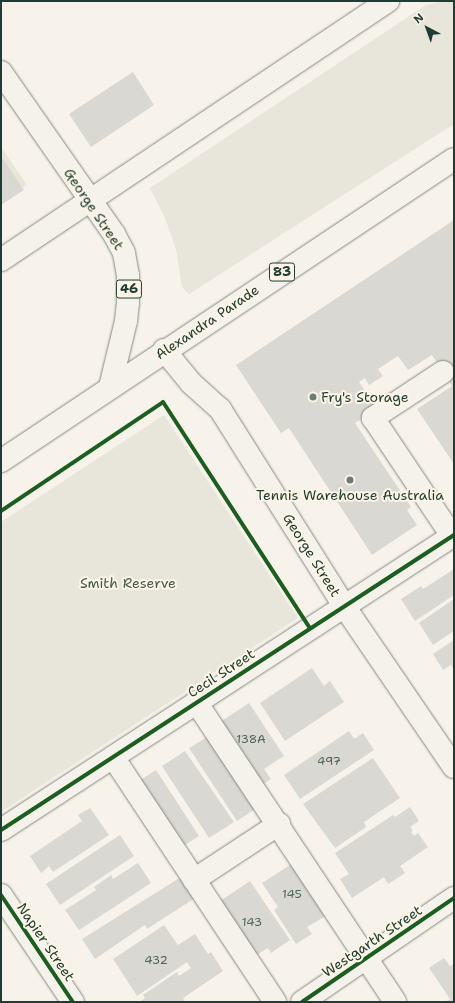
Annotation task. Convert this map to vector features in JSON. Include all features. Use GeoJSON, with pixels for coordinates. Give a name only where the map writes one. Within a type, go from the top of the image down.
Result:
{"type":"FeatureCollection","features":[{"type":"Feature","properties":{"kind":"main road"},"geometry":{"type":"LineString","coordinates":[[1,260],[388,1]]}},
{"type":"Feature","properties":{"kind":"main road","name":"George Street"},"geometry":{"type":"LineString","coordinates":[[1,72],[121,246],[128,275],[126,321],[110,386]]}},
{"type":"Feature","properties":{"kind":"main road","name":"Alexandra Parade"},"geometry":{"type":"LineString","coordinates":[[1,461],[164,350],[454,159]]}},
{"type":"Feature","properties":{"kind":"main road","name":"George Street"},"geometry":{"type":"LineString","coordinates":[[164,350],[191,383],[220,409],[344,606],[454,766]]}},
{"type":"Feature","properties":{"kind":"main road"},"geometry":{"type":"LineString","coordinates":[[443,372],[373,418],[453,536]]}},
{"type":"Feature","properties":{"kind":"main road","name":"Cecil Street"},"geometry":{"type":"LineString","coordinates":[[1,830],[453,536]]}},
{"type":"Feature","properties":{"kind":"main road"},"geometry":{"type":"LineString","coordinates":[[196,702],[279,824],[395,1002]]}},
{"type":"Feature","properties":{"kind":"main road"},"geometry":{"type":"LineString","coordinates":[[113,757],[275,1002]]}},
{"type":"Feature","properties":{"kind":"main road"},"geometry":{"type":"LineString","coordinates":[[194,880],[279,824]]}},
{"type":"Feature","properties":{"kind":"main road","name":"Napier Street"},"geometry":{"type":"LineString","coordinates":[[1,894],[73,1002]]}},
{"type":"Feature","properties":{"kind":"main road","name":"Westgarth Street"},"geometry":{"type":"LineString","coordinates":[[302,1002],[454,898]]}},
{"type":"Feature","properties":{"kind":"shaded area"},"geometry":{"type":"Polygon","coordinates":[[[1,147],[27,185],[1,202],[1,147]]]}},
{"type":"Feature","properties":{"kind":"green space"},"geometry":{"type":"Polygon","coordinates":[[[454,1],[454,124],[189,294],[182,287],[176,249],[165,218],[150,188],[426,5],[454,1]]]}},
{"type":"Feature","properties":{"kind":"green space","name":"Smith Reserve"},"geometry":{"type":"Polygon","coordinates":[[[164,415],[298,618],[1,812],[1,522],[164,415]]]}},
{"type":"Feature","properties":{"kind":"building"},"geometry":{"type":"Polygon","coordinates":[[[133,72],[154,105],[91,147],[69,114],[133,72]]]}},
{"type":"Feature","properties":{"kind":"building"},"geometry":{"type":"Polygon","coordinates":[[[1,156],[24,190],[1,205],[1,156]]]}},
{"type":"Feature","properties":{"kind":"building","name":"Fry's Storage"},"geometry":{"type":"Polygon","coordinates":[[[454,220],[454,464],[417,409],[452,386],[432,355],[408,370],[398,356],[378,369],[383,376],[369,385],[365,378],[359,382],[377,409],[355,423],[411,507],[407,510],[417,525],[372,555],[289,428],[281,433],[236,365],[454,220]]]}},
{"type":"Feature","properties":{"kind":"building"},"geometry":{"type":"Polygon","coordinates":[[[454,569],[454,595],[415,621],[401,599],[421,586],[423,589],[454,569]]]}},
{"type":"Feature","properties":{"kind":"building"},"geometry":{"type":"Polygon","coordinates":[[[454,599],[454,631],[433,645],[419,623],[454,599]]]}},
{"type":"Feature","properties":{"kind":"building"},"geometry":{"type":"Polygon","coordinates":[[[454,640],[454,670],[451,665],[443,670],[433,654],[454,640]]]}},
{"type":"Feature","properties":{"kind":"building"},"geometry":{"type":"Polygon","coordinates":[[[312,668],[324,686],[330,681],[344,702],[285,741],[260,703],[312,668]]]}},
{"type":"Feature","properties":{"kind":"building"},"geometry":{"type":"Polygon","coordinates":[[[249,703],[284,756],[264,769],[271,779],[259,787],[217,724],[249,703]]]}},
{"type":"Feature","properties":{"kind":"building"},"geometry":{"type":"Polygon","coordinates":[[[349,731],[354,739],[363,733],[374,750],[300,799],[284,775],[349,731]]]}},
{"type":"Feature","properties":{"kind":"building"},"geometry":{"type":"Polygon","coordinates":[[[212,734],[260,806],[237,821],[189,748],[212,734]]]}},
{"type":"Feature","properties":{"kind":"building"},"geometry":{"type":"Polygon","coordinates":[[[185,751],[234,822],[209,838],[162,766],[185,751]]]}},
{"type":"Feature","properties":{"kind":"building"},"geometry":{"type":"Polygon","coordinates":[[[373,758],[400,798],[364,822],[366,827],[335,848],[303,804],[373,758]]]}},
{"type":"Feature","properties":{"kind":"building"},"geometry":{"type":"Polygon","coordinates":[[[156,770],[199,836],[177,850],[134,784],[156,770]]]}},
{"type":"Feature","properties":{"kind":"building"},"geometry":{"type":"Polygon","coordinates":[[[410,807],[419,821],[410,827],[413,831],[411,832],[414,836],[418,833],[428,847],[400,866],[405,873],[388,884],[384,877],[352,898],[340,879],[349,874],[335,853],[393,815],[395,817],[410,807]]]}},
{"type":"Feature","properties":{"kind":"building"},"geometry":{"type":"Polygon","coordinates":[[[90,808],[109,835],[53,872],[49,866],[41,873],[30,856],[82,821],[78,815],[90,808]]]}},
{"type":"Feature","properties":{"kind":"building"},"geometry":{"type":"Polygon","coordinates":[[[120,835],[134,856],[60,905],[46,884],[120,835]]]}},
{"type":"Feature","properties":{"kind":"building"},"geometry":{"type":"Polygon","coordinates":[[[138,863],[151,883],[79,930],[65,910],[96,890],[94,887],[111,875],[113,879],[138,863]]]}},
{"type":"Feature","properties":{"kind":"building"},"geometry":{"type":"Polygon","coordinates":[[[293,863],[327,915],[307,927],[312,934],[296,944],[274,910],[278,907],[262,883],[293,863]]]}},
{"type":"Feature","properties":{"kind":"building"},"geometry":{"type":"Polygon","coordinates":[[[181,877],[195,898],[147,929],[145,925],[95,959],[82,939],[181,877]]]}},
{"type":"Feature","properties":{"kind":"building"},"geometry":{"type":"Polygon","coordinates":[[[250,881],[290,940],[271,953],[268,948],[250,959],[214,905],[250,881]]]}},
{"type":"Feature","properties":{"kind":"building"},"geometry":{"type":"Polygon","coordinates":[[[164,925],[178,945],[195,934],[208,954],[211,952],[223,971],[183,998],[185,1002],[140,1002],[145,998],[143,995],[177,972],[179,976],[191,968],[187,962],[137,996],[113,959],[164,925]]]}},
{"type":"Feature","properties":{"kind":"building"},"geometry":{"type":"Polygon","coordinates":[[[444,958],[450,966],[454,964],[454,1002],[445,1002],[450,999],[429,968],[444,958]]]}},
{"type":"Feature","properties":{"kind":"cycle path"},"geometry":{"type":"LineString","coordinates":[[1,511],[163,402],[310,628]]}},
{"type":"Feature","properties":{"kind":"cycle path"},"geometry":{"type":"LineString","coordinates":[[1,830],[454,535]]}},
{"type":"Feature","properties":{"kind":"cycle path"},"geometry":{"type":"LineString","coordinates":[[1,895],[73,1002]]}},
{"type":"Feature","properties":{"kind":"cycle path"},"geometry":{"type":"LineString","coordinates":[[302,1002],[454,898]]}},
{"type":"Feature","properties":{"kind":"place","name":"Fry's Storage"},"geometry":{"type":"Point","coordinates":[313,397]}},
{"type":"Feature","properties":{"kind":"place","name":"Tennis Warehouse Australia"},"geometry":{"type":"Point","coordinates":[350,480]}}]}
